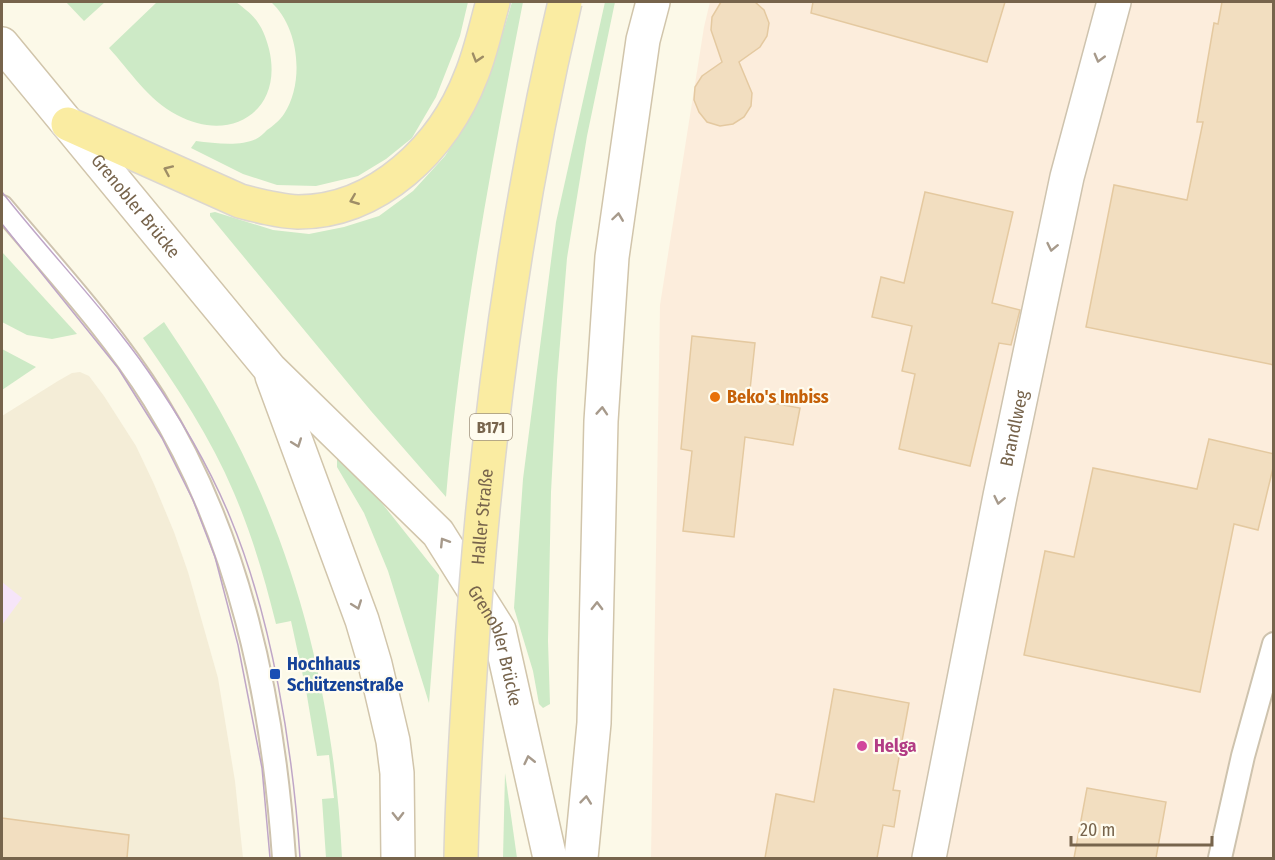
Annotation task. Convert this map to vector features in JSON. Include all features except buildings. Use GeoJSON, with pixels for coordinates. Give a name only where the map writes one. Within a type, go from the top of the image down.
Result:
{"type":"FeatureCollection","features":[{"type":"Feature","properties":{"kind":"main road"},"geometry":{"type":"LineString","coordinates":[[68,124],[240,201],[270,209],[298,212],[353,201],[395,178],[414,164],[433,143],[462,97],[471,77],[493,2]]}},
{"type":"Feature","properties":{"kind":"main road","name":"Haller Straße"},"geometry":{"type":"LineString","coordinates":[[461,858],[474,608],[483,495],[497,373],[533,146],[565,2]]}},
{"type":"Feature","properties":{"kind":"main road"},"geometry":{"type":"LineString","coordinates":[[580,858],[594,723],[602,421],[612,257],[643,40],[653,2]]}},
{"type":"Feature","properties":{"kind":"main road","name":"Brandlweg"},"geometry":{"type":"LineString","coordinates":[[929,858],[964,676],[1067,177],[1114,2]]}},
{"type":"Feature","properties":{"kind":"main road","name":"Grenobler Brücke"},"geometry":{"type":"LineString","coordinates":[[2,44],[270,369],[438,533],[499,630],[550,858]]}},
{"type":"Feature","properties":{"kind":"main road","name":"Grenobler Brücke"},"geometry":{"type":"LineString","coordinates":[[270,369],[362,620],[375,664],[387,710],[395,762],[398,858]]}},
{"type":"Feature","properties":{"kind":"lane"},"geometry":{"type":"LineString","coordinates":[[2,207],[110,338],[143,382],[179,442],[207,498],[238,586],[259,670],[276,776],[284,858]]}},
{"type":"Feature","properties":{"kind":"lane"},"geometry":{"type":"LineString","coordinates":[[1220,858],[1243,756],[1274,644]]}},
{"type":"Feature","properties":{"kind":"shaded area"},"geometry":{"type":"Polygon","coordinates":[[[710,2],[1273,2],[1273,858],[651,858],[660,305],[704,27],[710,2]]]}},
{"type":"Feature","properties":{"kind":"shaded area"},"geometry":{"type":"Polygon","coordinates":[[[80,372],[89,376],[136,446],[174,532],[188,572],[218,678],[235,781],[243,858],[2,858],[2,416],[72,373],[80,372]]]}},
{"type":"Feature","properties":{"kind":"shaded area"},"geometry":{"type":"Polygon","coordinates":[[[2,582],[22,598],[2,625],[2,582]]]}},
{"type":"Feature","properties":{"kind":"green space"},"geometry":{"type":"Polygon","coordinates":[[[66,2],[105,2],[84,21],[66,2]]]}},
{"type":"Feature","properties":{"kind":"green space"},"geometry":{"type":"Polygon","coordinates":[[[157,2],[235,2],[255,18],[269,49],[272,71],[269,90],[261,105],[249,116],[234,123],[216,126],[197,123],[177,115],[148,93],[109,48],[157,2]]]}},
{"type":"Feature","properties":{"kind":"green space"},"geometry":{"type":"Polygon","coordinates":[[[271,2],[468,2],[460,36],[436,97],[412,138],[386,159],[358,176],[316,186],[277,185],[243,174],[191,148],[196,141],[226,144],[256,139],[284,114],[295,87],[296,55],[288,26],[271,2]]]}},
{"type":"Feature","properties":{"kind":"green space"},"geometry":{"type":"Polygon","coordinates":[[[512,2],[523,2],[488,187],[468,310],[446,497],[371,411],[210,216],[210,213],[215,212],[273,230],[309,234],[344,227],[379,216],[413,191],[445,156],[468,120],[493,65],[512,2]]]}},
{"type":"Feature","properties":{"kind":"green space"},"geometry":{"type":"Polygon","coordinates":[[[605,2],[615,2],[587,136],[567,258],[551,492],[548,641],[550,704],[543,708],[539,704],[533,671],[514,608],[523,479],[556,222],[605,2]]]}},
{"type":"Feature","properties":{"kind":"green space"},"geometry":{"type":"Polygon","coordinates":[[[2,252],[77,334],[52,339],[27,335],[2,322],[2,252]]]}},
{"type":"Feature","properties":{"kind":"green space"},"geometry":{"type":"Polygon","coordinates":[[[164,322],[212,397],[252,473],[293,579],[309,634],[331,745],[342,858],[326,858],[322,799],[334,798],[329,755],[317,756],[291,621],[276,624],[252,541],[225,473],[193,413],[143,338],[164,322]]]}},
{"type":"Feature","properties":{"kind":"green space"},"geometry":{"type":"Polygon","coordinates":[[[2,349],[36,367],[2,390],[2,349]]]}},
{"type":"Feature","properties":{"kind":"green space"},"geometry":{"type":"Polygon","coordinates":[[[340,455],[346,458],[439,575],[429,703],[388,571],[364,513],[337,467],[337,458],[340,455]]]}},
{"type":"Feature","properties":{"kind":"green space"},"geometry":{"type":"Polygon","coordinates":[[[505,773],[517,858],[503,858],[505,773]]]}},
{"type":"Feature","properties":{"kind":"tram line"},"geometry":{"type":"LineString","coordinates":[[2,192],[113,325],[148,371],[193,442],[222,498],[245,556],[269,641],[286,729],[300,858]]}},
{"type":"Feature","properties":{"kind":"tram line"},"geometry":{"type":"LineString","coordinates":[[2,224],[118,368],[162,438],[193,500],[215,557],[238,645],[262,768],[270,858]]}},
{"type":"Feature","properties":{"kind":"place","name":"Beko's Imbiss"},"geometry":{"type":"Point","coordinates":[715,397]}},
{"type":"Feature","properties":{"kind":"place","name":"Hochhaus Schützenstraße"},"geometry":{"type":"Point","coordinates":[275,674]}},
{"type":"Feature","properties":{"kind":"place","name":"Helga"},"geometry":{"type":"Point","coordinates":[862,746]}}]}
